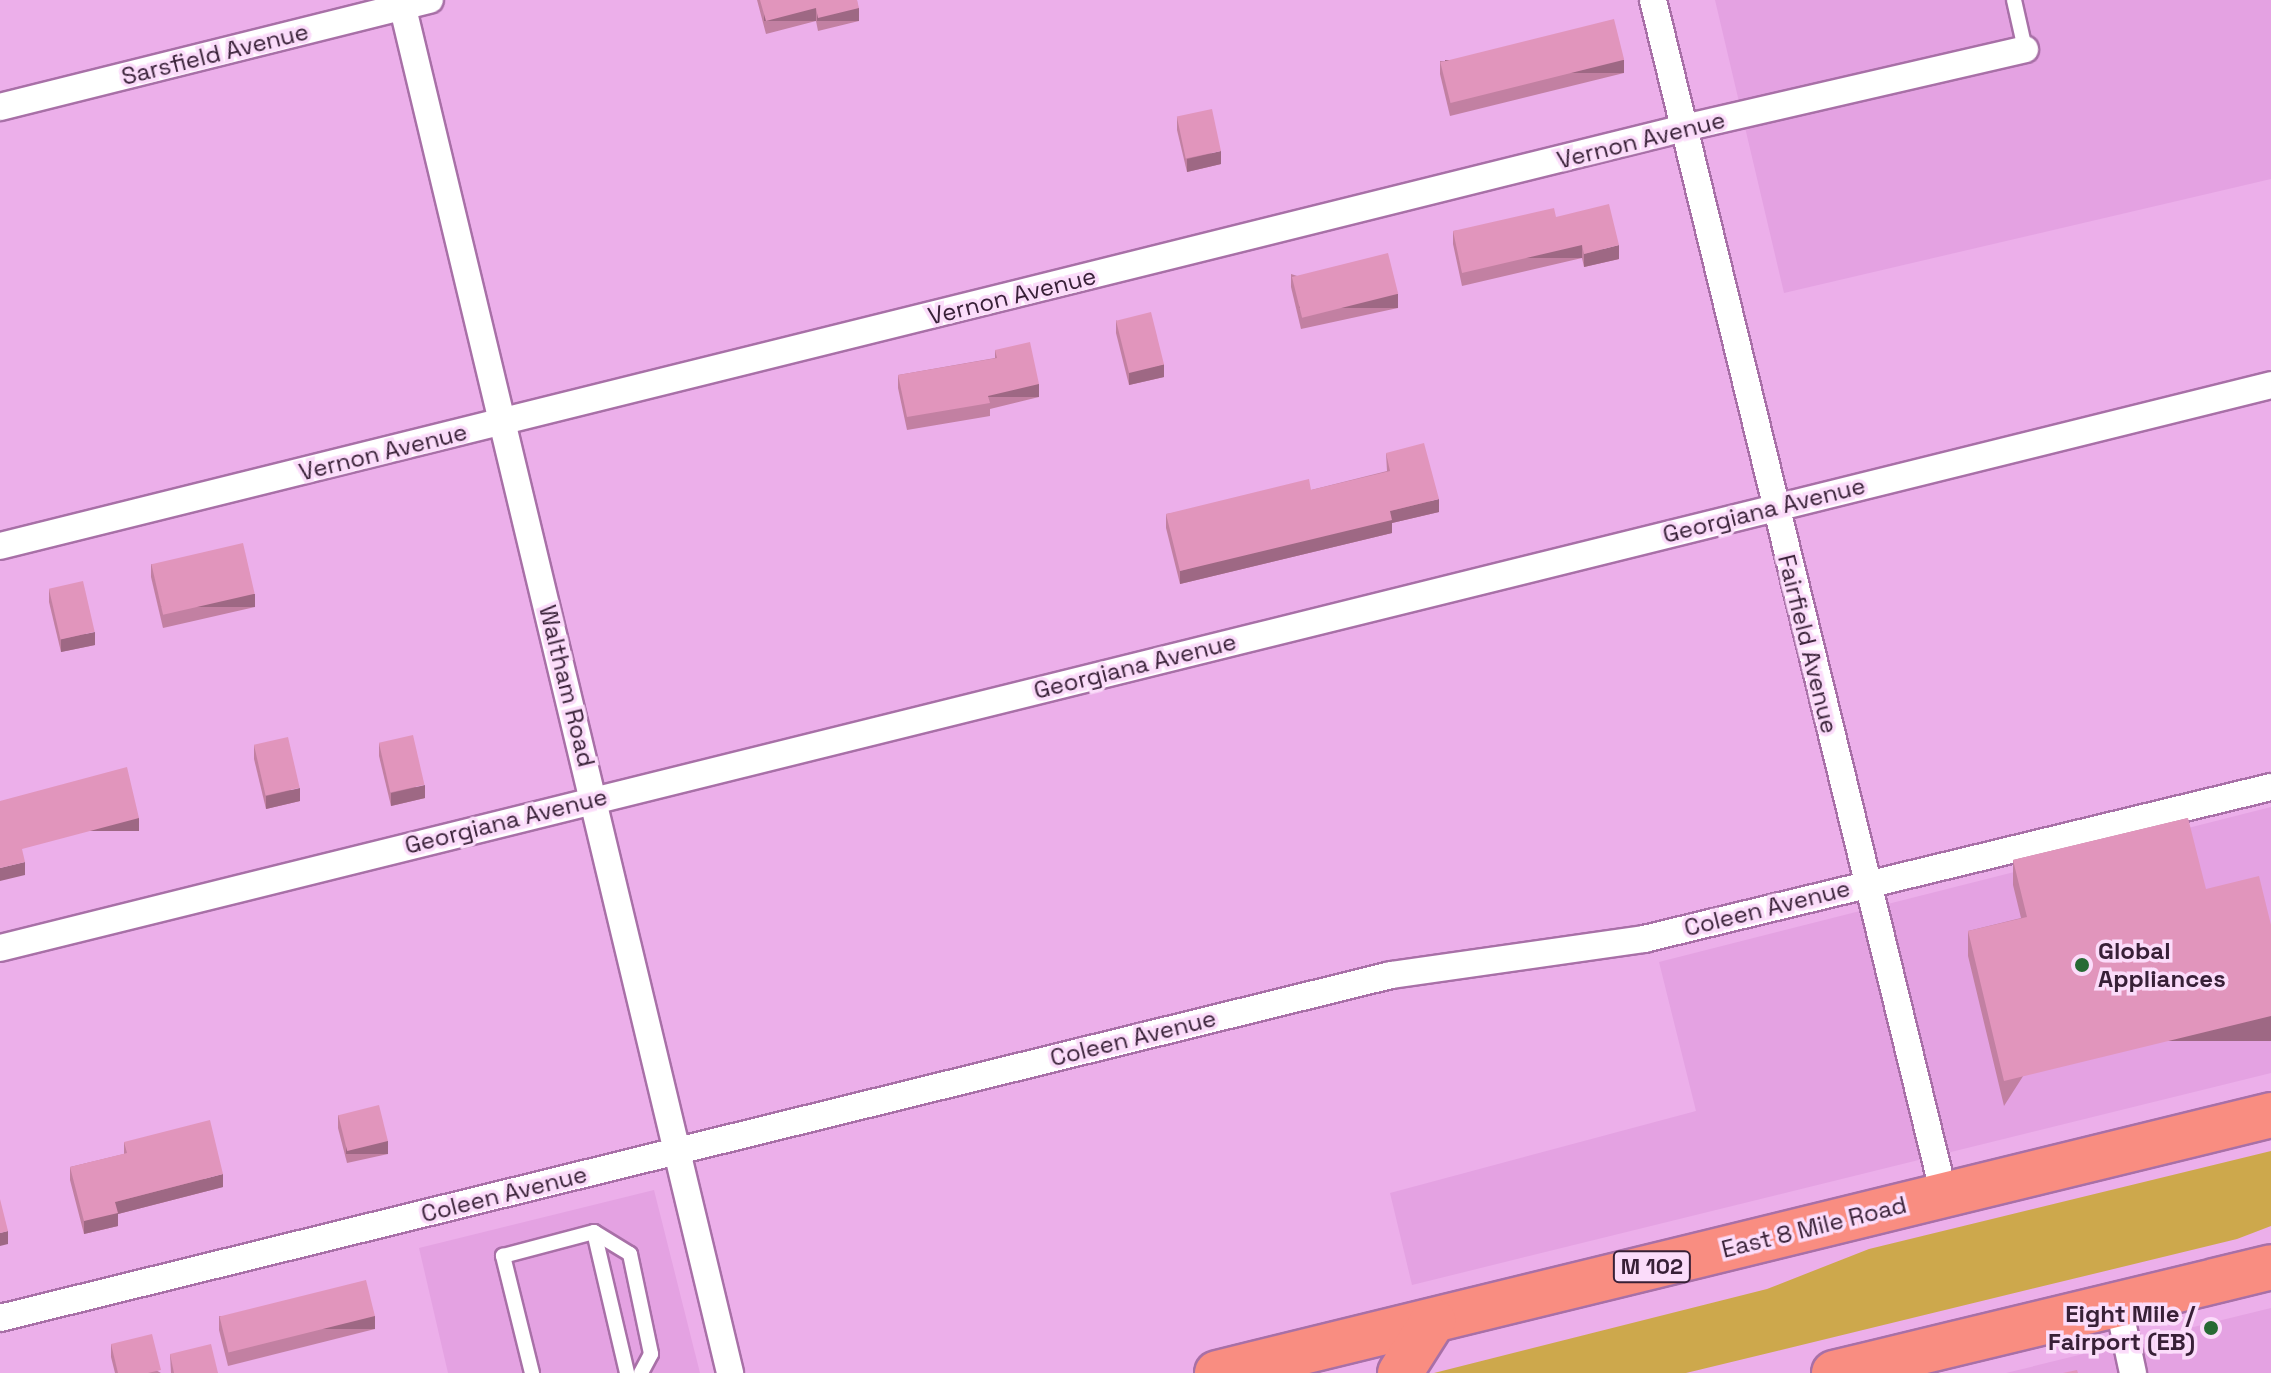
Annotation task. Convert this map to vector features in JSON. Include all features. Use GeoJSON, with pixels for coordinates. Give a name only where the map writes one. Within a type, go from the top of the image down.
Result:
{"type":"FeatureCollection","features":[{"type":"Feature","properties":{"kind":"highway","name":"East 8 Mile Road"},"geometry":{"type":"LineString","coordinates":[[1217,1373],[2271,1115]]}},
{"type":"Feature","properties":{"kind":"highway"},"geometry":{"type":"LineString","coordinates":[[1834,1373],[2271,1267]]}},
{"type":"Feature","properties":{"kind":"highway"},"geometry":{"type":"LineString","coordinates":[[1400,1373],[1433,1321]]}},
{"type":"Feature","properties":{"kind":"street","name":"Sarsfield Avenue"},"geometry":{"type":"LineString","coordinates":[[0,107],[402,3],[430,0]]}},
{"type":"Feature","properties":{"kind":"street","name":"Fairfield Avenue"},"geometry":{"type":"LineString","coordinates":[[1653,0],[1944,1195]]}},
{"type":"Feature","properties":{"kind":"street","name":"Waltham Road"},"geometry":{"type":"LineString","coordinates":[[402,3],[730,1373]]}},
{"type":"Feature","properties":{"kind":"street","name":"Vernon Avenue"},"geometry":{"type":"LineString","coordinates":[[0,546],[1684,128],[2025,49]]}},
{"type":"Feature","properties":{"kind":"street","name":"Georgiana Avenue"},"geometry":{"type":"LineString","coordinates":[[0,948],[2271,385]]}},
{"type":"Feature","properties":{"kind":"street","name":"Coleen Avenue"},"geometry":{"type":"LineString","coordinates":[[0,1318],[1391,975],[1523,960],[1644,939],[2271,787]]}},
{"type":"Feature","properties":{"kind":"street"},"geometry":{"type":"LineString","coordinates":[[2118,1303],[2133,1373]]}},
{"type":"Feature","properties":{"kind":"lane"},"geometry":{"type":"LineString","coordinates":[[2014,0],[2025,49]]}},
{"type":"Feature","properties":{"kind":"lane"},"geometry":{"type":"LineString","coordinates":[[594,1232],[627,1373]]}},
{"type":"Feature","properties":{"kind":"lane"},"geometry":{"type":"LineString","coordinates":[[532,1373],[503,1256],[594,1232],[630,1254],[651,1354],[641,1373]]}},
{"type":"Feature","properties":{"kind":"shaded area"},"geometry":{"type":"Polygon","coordinates":[[[1715,0],[2271,0],[2271,179],[1784,293],[1715,0]]]}},
{"type":"Feature","properties":{"kind":"shaded area"},"geometry":{"type":"Polygon","coordinates":[[[2271,807],[2271,1073],[1412,1285],[1390,1193],[1696,1111],[1659,962],[2271,807]]]}},
{"type":"Feature","properties":{"kind":"shaded area"},"geometry":{"type":"Polygon","coordinates":[[[2271,1151],[2271,1226],[2237,1239],[1686,1373],[1434,1373],[1767,1289],[1869,1249],[2271,1151]]]}},
{"type":"Feature","properties":{"kind":"shaded area"},"geometry":{"type":"Polygon","coordinates":[[[654,1190],[700,1373],[448,1373],[419,1248],[654,1190]]]}},
{"type":"Feature","properties":{"kind":"shaded area"},"geometry":{"type":"Polygon","coordinates":[[[2271,1308],[2271,1373],[2006,1373],[2271,1308]]]}},
{"type":"Feature","properties":{"kind":"building"},"geometry":{"type":"Polygon","coordinates":[[[760,0],[857,0],[859,8],[818,18],[816,8],[766,21],[760,0]]]}},
{"type":"Feature","properties":{"kind":"building"},"geometry":{"type":"Polygon","coordinates":[[[1614,19],[1624,60],[1450,103],[1440,62],[1614,19]]]}},
{"type":"Feature","properties":{"kind":"building"},"geometry":{"type":"Polygon","coordinates":[[[1212,109],[1221,151],[1186,159],[1177,116],[1212,109]]]}},
{"type":"Feature","properties":{"kind":"building"},"geometry":{"type":"Polygon","coordinates":[[[1609,204],[1619,245],[1584,254],[1582,245],[1462,273],[1453,231],[1554,208],[1556,217],[1609,204]]]}},
{"type":"Feature","properties":{"kind":"building"},"geometry":{"type":"Polygon","coordinates":[[[1388,253],[1398,294],[1302,318],[1292,277],[1388,253]]]}},
{"type":"Feature","properties":{"kind":"building"},"geometry":{"type":"Polygon","coordinates":[[[1151,312],[1164,364],[1129,373],[1116,321],[1151,312]]]}},
{"type":"Feature","properties":{"kind":"building"},"geometry":{"type":"Polygon","coordinates":[[[1030,342],[1039,384],[988,396],[990,403],[907,417],[898,375],[997,358],[995,350],[1030,342]]]}},
{"type":"Feature","properties":{"kind":"building"},"geometry":{"type":"Polygon","coordinates":[[[1424,443],[1439,499],[1390,511],[1392,520],[1180,571],[1166,514],[1309,479],[1311,490],[1390,471],[1386,453],[1424,443]]]}},
{"type":"Feature","properties":{"kind":"building"},"geometry":{"type":"Polygon","coordinates":[[[243,543],[255,594],[163,615],[151,564],[243,543]]]}},
{"type":"Feature","properties":{"kind":"building"},"geometry":{"type":"Polygon","coordinates":[[[83,581],[95,632],[61,640],[49,589],[83,581]]]}},
{"type":"Feature","properties":{"kind":"building"},"geometry":{"type":"Polygon","coordinates":[[[413,735],[424,785],[390,793],[379,743],[413,735]]]}},
{"type":"Feature","properties":{"kind":"building"},"geometry":{"type":"Polygon","coordinates":[[[288,737],[300,788],[266,796],[254,745],[288,737]]]}},
{"type":"Feature","properties":{"kind":"building"},"geometry":{"type":"Polygon","coordinates":[[[127,767],[139,818],[22,849],[25,862],[0,868],[0,801],[127,767]]]}},
{"type":"Feature","properties":{"kind":"building"},"geometry":{"type":"Polygon","coordinates":[[[2188,818],[2206,889],[2259,876],[2271,925],[2271,1016],[2004,1081],[1968,931],[2027,917],[2013,860],[2188,818]]]}},
{"type":"Feature","properties":{"kind":"building"},"geometry":{"type":"Polygon","coordinates":[[[379,1105],[388,1141],[347,1151],[338,1115],[379,1105]]]}},
{"type":"Feature","properties":{"kind":"building"},"geometry":{"type":"Polygon","coordinates":[[[210,1120],[223,1174],[115,1202],[118,1213],[84,1221],[70,1167],[127,1153],[124,1142],[210,1120]]]}},
{"type":"Feature","properties":{"kind":"building"},"geometry":{"type":"Polygon","coordinates":[[[0,1199],[8,1231],[0,1233],[0,1199]]]}},
{"type":"Feature","properties":{"kind":"building"},"geometry":{"type":"Polygon","coordinates":[[[366,1280],[375,1316],[228,1352],[219,1317],[366,1280]]]}},
{"type":"Feature","properties":{"kind":"building"},"geometry":{"type":"Polygon","coordinates":[[[152,1334],[161,1370],[118,1373],[111,1344],[152,1334]]]}},
{"type":"Feature","properties":{"kind":"building"},"geometry":{"type":"Polygon","coordinates":[[[211,1344],[218,1373],[174,1373],[170,1354],[211,1344]]]}},
{"type":"Feature","properties":{"kind":"place","name":"Global Appliances"},"geometry":{"type":"Point","coordinates":[2082,965]}},
{"type":"Feature","properties":{"kind":"place","name":"Eight Mile / Fairport (EB)"},"geometry":{"type":"Point","coordinates":[2211,1328]}}]}
